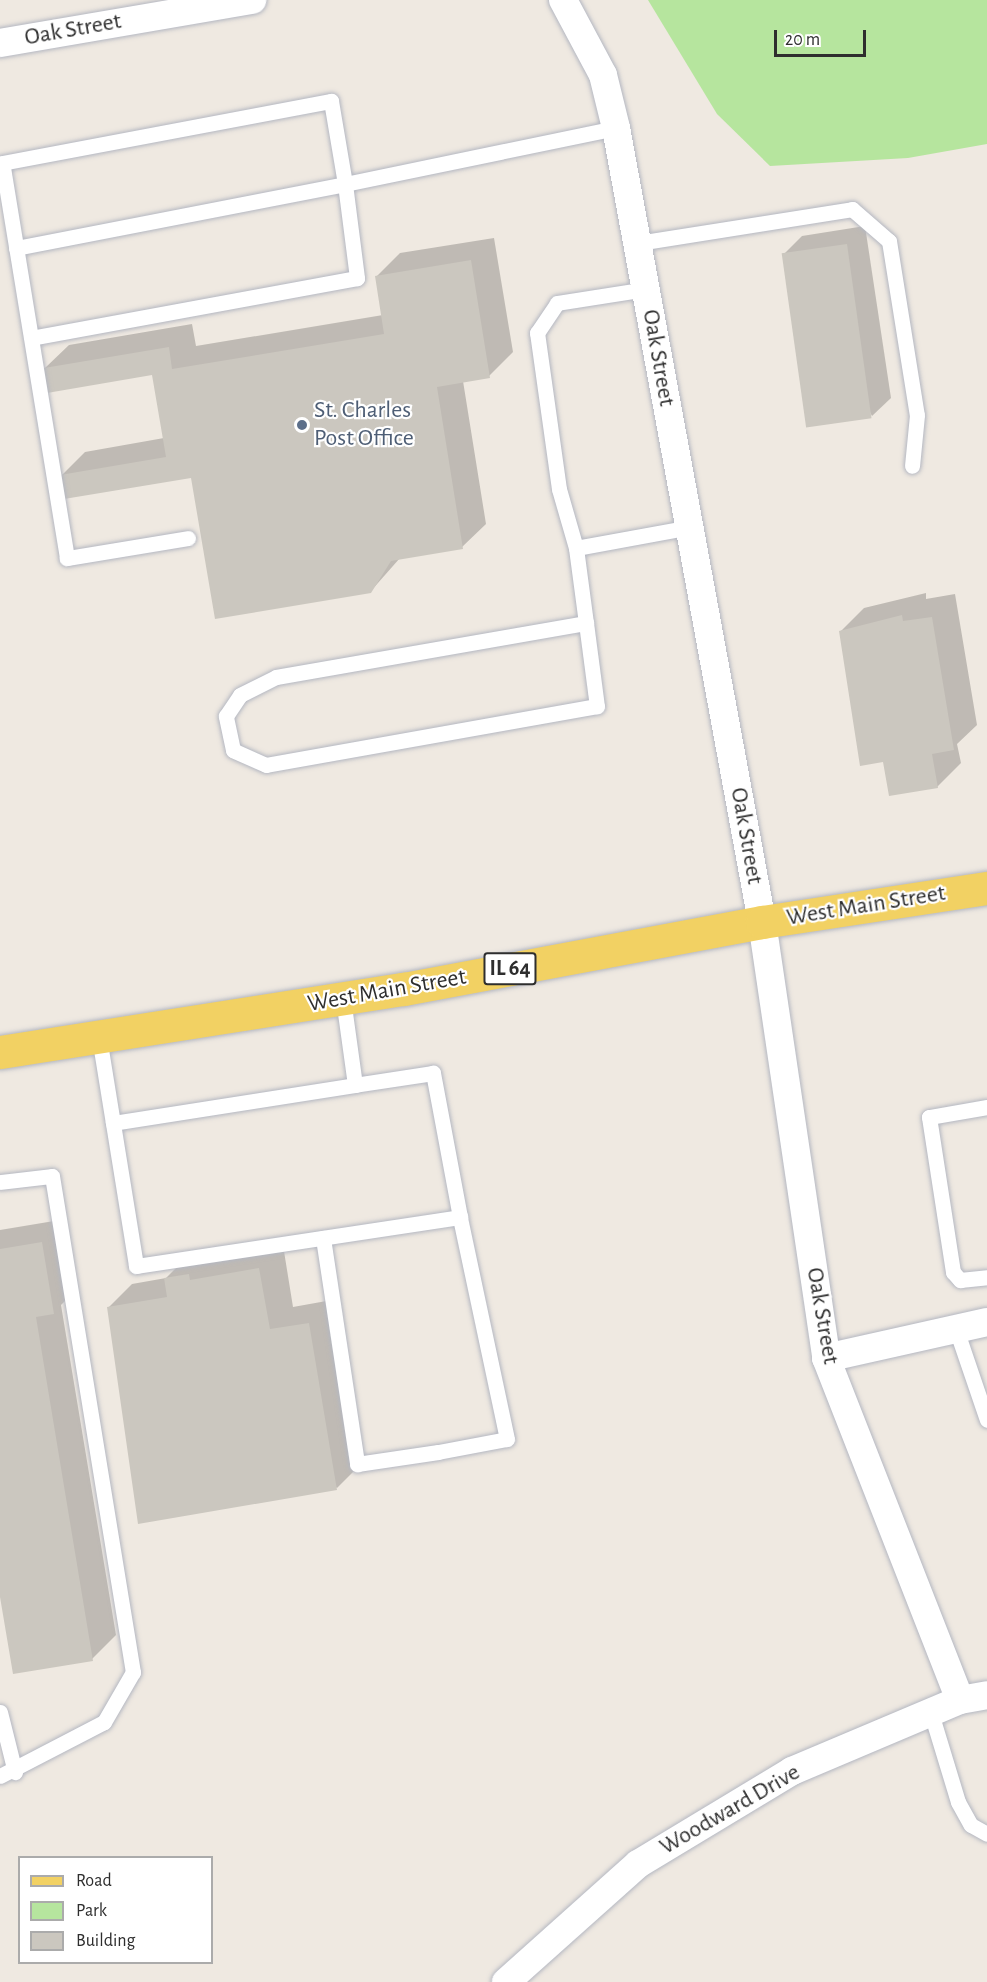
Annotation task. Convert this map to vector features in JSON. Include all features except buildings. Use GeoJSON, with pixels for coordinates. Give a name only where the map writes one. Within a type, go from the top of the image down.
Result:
{"type":"FeatureCollection","features":[{"type":"Feature","properties":{"kind":"main road","name":"West Main Street"},"geometry":{"type":"LineString","coordinates":[[0,1052],[343,999],[762,922],[987,888]]}},
{"type":"Feature","properties":{"kind":"street","name":"Oak Street"},"geometry":{"type":"LineString","coordinates":[[0,43],[252,0]]}},
{"type":"Feature","properties":{"kind":"street","name":"Oak Street"},"geometry":{"type":"LineString","coordinates":[[563,0],[603,75],[616,128],[762,922],[826,1358],[974,1697]]}},
{"type":"Feature","properties":{"kind":"street"},"geometry":{"type":"LineString","coordinates":[[826,1358],[987,1322]]}},
{"type":"Feature","properties":{"kind":"street","name":"Woodward Drive"},"geometry":{"type":"LineString","coordinates":[[506,1982],[638,1864],[792,1771],[974,1697]]}},
{"type":"Feature","properties":{"kind":"lane"},"geometry":{"type":"LineString","coordinates":[[31,338],[357,278],[331,101],[2,163],[67,558],[188,538]]}},
{"type":"Feature","properties":{"kind":"lane"},"geometry":{"type":"LineString","coordinates":[[16,249],[616,128]]}},
{"type":"Feature","properties":{"kind":"lane"},"geometry":{"type":"LineString","coordinates":[[638,243],[852,209],[889,241],[917,415],[912,466]]}},
{"type":"Feature","properties":{"kind":"lane"},"geometry":{"type":"LineString","coordinates":[[586,623],[276,677],[240,695],[226,716],[233,750],[266,765],[597,706],[586,623],[576,548],[559,489],[537,333],[557,303],[646,289]]}},
{"type":"Feature","properties":{"kind":"lane"},"geometry":{"type":"LineString","coordinates":[[576,548],[690,528]]}},
{"type":"Feature","properties":{"kind":"lane"},"geometry":{"type":"LineString","coordinates":[[343,999],[355,1085]]}},
{"type":"Feature","properties":{"kind":"lane"},"geometry":{"type":"LineString","coordinates":[[99,1037],[136,1266],[460,1217]]}},
{"type":"Feature","properties":{"kind":"lane"},"geometry":{"type":"LineString","coordinates":[[113,1123],[433,1073],[460,1217],[507,1438],[438,1452],[357,1464],[323,1238]]}},
{"type":"Feature","properties":{"kind":"lane"},"geometry":{"type":"LineString","coordinates":[[987,1107],[929,1117],[953,1272],[960,1280],[987,1277]]}},
{"type":"Feature","properties":{"kind":"lane"},"geometry":{"type":"LineString","coordinates":[[0,1182],[52,1176],[133,1672],[104,1722],[8,1774],[0,1712]]}},
{"type":"Feature","properties":{"kind":"lane"},"geometry":{"type":"LineString","coordinates":[[956,1329],[987,1420]]}},
{"type":"Feature","properties":{"kind":"lane"},"geometry":{"type":"LineString","coordinates":[[931,1713],[958,1802],[971,1825],[987,1834]]}},
{"type":"Feature","properties":{"kind":"green space"},"geometry":{"type":"Polygon","coordinates":[[[648,0],[987,0],[987,144],[908,158],[770,166],[717,114],[648,0]]]}},
{"type":"Feature","properties":{"kind":"place","name":"St. Charles Post Office"},"geometry":{"type":"Point","coordinates":[302,425]}}]}
